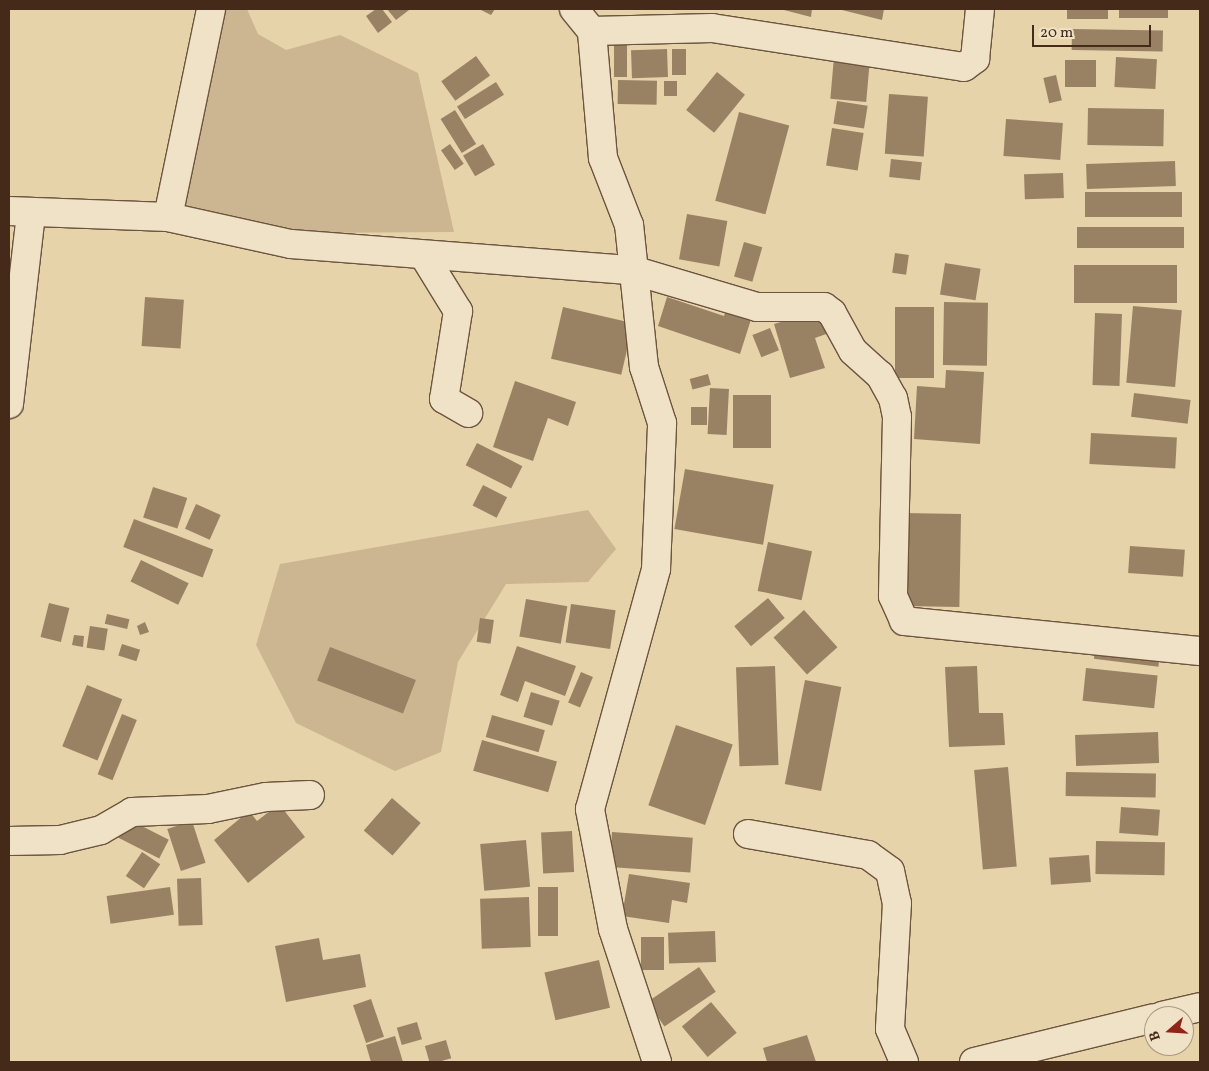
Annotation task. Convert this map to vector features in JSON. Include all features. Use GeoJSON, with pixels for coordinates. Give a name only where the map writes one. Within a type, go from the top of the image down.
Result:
{"type":"FeatureCollection","features":[{"type":"Feature","properties":{"kind":"street"},"geometry":{"type":"LineString","coordinates":[[168,217],[211,9]]}},
{"type":"Feature","properties":{"kind":"street"},"geometry":{"type":"LineString","coordinates":[[574,9],[592,32],[603,158],[628,225],[644,367],[662,423],[656,569],[590,809],[613,929],[657,1062]]}},
{"type":"Feature","properties":{"kind":"street"},"geometry":{"type":"LineString","coordinates":[[592,32],[712,28],[964,67],[975,59],[980,9]]}},
{"type":"Feature","properties":{"kind":"street"},"geometry":{"type":"LineString","coordinates":[[9,404],[20,213],[168,217],[290,244],[424,256],[632,270],[756,307],[824,307],[832,313],[845,341],[880,376],[893,398],[897,417],[892,596],[904,621],[1200,651]]}},
{"type":"Feature","properties":{"kind":"street"},"geometry":{"type":"LineString","coordinates":[[424,256],[458,312],[444,398],[468,412]]}},
{"type":"Feature","properties":{"kind":"street"},"geometry":{"type":"LineString","coordinates":[[9,841],[60,840],[101,830],[132,812],[208,809],[266,797],[310,795]]}},
{"type":"Feature","properties":{"kind":"street"},"geometry":{"type":"LineString","coordinates":[[748,834],[868,855],[890,871],[897,903],[890,1029],[904,1062]]}},
{"type":"Feature","properties":{"kind":"street"},"geometry":{"type":"LineString","coordinates":[[974,1062],[1144,1020]]}},
{"type":"Feature","properties":{"kind":"shaded area"},"geometry":{"type":"Polygon","coordinates":[[[203,9],[247,9],[258,34],[286,50],[340,35],[418,73],[454,232],[292,233],[159,199],[203,9]]]}},
{"type":"Feature","properties":{"kind":"shaded area"},"geometry":{"type":"Polygon","coordinates":[[[588,510],[616,549],[588,582],[506,584],[458,662],[441,752],[395,771],[296,723],[256,645],[280,564],[588,510]]]}},
{"type":"Feature","properties":{"kind":"building"},"geometry":{"type":"Polygon","coordinates":[[[376,9],[382,9],[392,22],[378,33],[366,16],[376,9]]]}},
{"type":"Feature","properties":{"kind":"building"},"geometry":{"type":"Polygon","coordinates":[[[387,9],[408,9],[409,10],[396,20],[387,9]]]}},
{"type":"Feature","properties":{"kind":"building"},"geometry":{"type":"Polygon","coordinates":[[[479,9],[495,9],[491,15],[479,9]]]}},
{"type":"Feature","properties":{"kind":"building"},"geometry":{"type":"Polygon","coordinates":[[[780,9],[812,9],[811,17],[780,9]]]}},
{"type":"Feature","properties":{"kind":"building"},"geometry":{"type":"Polygon","coordinates":[[[838,9],[884,9],[882,20],[838,9]]]}},
{"type":"Feature","properties":{"kind":"building"},"geometry":{"type":"Polygon","coordinates":[[[1067,9],[1108,9],[1108,19],[1067,19],[1067,9]]]}},
{"type":"Feature","properties":{"kind":"building"},"geometry":{"type":"Polygon","coordinates":[[[1119,9],[1168,9],[1168,18],[1119,18],[1119,9]]]}},
{"type":"Feature","properties":{"kind":"building"},"geometry":{"type":"Polygon","coordinates":[[[1072,29],[1163,31],[1163,52],[1072,50],[1072,29]]]}},
{"type":"Feature","properties":{"kind":"building"},"geometry":{"type":"Polygon","coordinates":[[[614,43],[627,43],[627,77],[614,77],[614,43]]]}},
{"type":"Feature","properties":{"kind":"building"},"geometry":{"type":"Polygon","coordinates":[[[667,49],[668,77],[632,78],[631,50],[667,49]]]}},
{"type":"Feature","properties":{"kind":"building"},"geometry":{"type":"Polygon","coordinates":[[[672,49],[686,49],[686,75],[672,75],[672,49]]]}},
{"type":"Feature","properties":{"kind":"building"},"geometry":{"type":"Polygon","coordinates":[[[476,56],[490,75],[455,101],[441,81],[476,56]]]}},
{"type":"Feature","properties":{"kind":"building"},"geometry":{"type":"Polygon","coordinates":[[[834,57],[870,60],[866,102],[830,99],[834,57]]]}},
{"type":"Feature","properties":{"kind":"building"},"geometry":{"type":"Polygon","coordinates":[[[1116,57],[1157,59],[1155,89],[1114,87],[1116,57]]]}},
{"type":"Feature","properties":{"kind":"building"},"geometry":{"type":"Polygon","coordinates":[[[1065,60],[1096,60],[1096,87],[1065,87],[1065,60]]]}},
{"type":"Feature","properties":{"kind":"building"},"geometry":{"type":"Polygon","coordinates":[[[717,72],[745,95],[714,133],[686,110],[717,72]]]}},
{"type":"Feature","properties":{"kind":"building"},"geometry":{"type":"Polygon","coordinates":[[[1056,75],[1062,100],[1049,103],[1043,78],[1056,75]]]}},
{"type":"Feature","properties":{"kind":"building"},"geometry":{"type":"Polygon","coordinates":[[[618,80],[657,81],[657,105],[618,104],[618,80]]]}},
{"type":"Feature","properties":{"kind":"building"},"geometry":{"type":"Polygon","coordinates":[[[664,81],[677,81],[677,96],[664,96],[664,81]]]}},
{"type":"Feature","properties":{"kind":"building"},"geometry":{"type":"Polygon","coordinates":[[[496,82],[504,95],[465,119],[457,106],[496,82]]]}},
{"type":"Feature","properties":{"kind":"building"},"geometry":{"type":"Polygon","coordinates":[[[889,94],[928,97],[924,157],[885,154],[889,94]]]}},
{"type":"Feature","properties":{"kind":"building"},"geometry":{"type":"Polygon","coordinates":[[[837,101],[868,106],[864,129],[833,124],[837,101]]]}},
{"type":"Feature","properties":{"kind":"building"},"geometry":{"type":"Polygon","coordinates":[[[1088,108],[1164,109],[1163,146],[1087,145],[1088,108]]]}},
{"type":"Feature","properties":{"kind":"building"},"geometry":{"type":"Polygon","coordinates":[[[455,110],[476,144],[462,153],[441,119],[455,110]]]}},
{"type":"Feature","properties":{"kind":"building"},"geometry":{"type":"Polygon","coordinates":[[[739,112],[789,125],[765,214],[715,201],[739,112]]]}},
{"type":"Feature","properties":{"kind":"building"},"geometry":{"type":"Polygon","coordinates":[[[1006,119],[1063,123],[1060,160],[1003,156],[1006,119]]]}},
{"type":"Feature","properties":{"kind":"building"},"geometry":{"type":"Polygon","coordinates":[[[832,128],[864,133],[858,171],[826,166],[832,128]]]}},
{"type":"Feature","properties":{"kind":"building"},"geometry":{"type":"Polygon","coordinates":[[[450,144],[464,164],[455,170],[441,150],[450,144]]]}},
{"type":"Feature","properties":{"kind":"building"},"geometry":{"type":"Polygon","coordinates":[[[483,144],[495,165],[475,176],[463,156],[483,144]]]}},
{"type":"Feature","properties":{"kind":"building"},"geometry":{"type":"Polygon","coordinates":[[[891,159],[922,162],[920,180],[889,177],[891,159]]]}},
{"type":"Feature","properties":{"kind":"building"},"geometry":{"type":"Polygon","coordinates":[[[1175,161],[1176,186],[1087,189],[1086,164],[1175,161]]]}},
{"type":"Feature","properties":{"kind":"building"},"geometry":{"type":"Polygon","coordinates":[[[1063,173],[1064,198],[1025,199],[1024,174],[1063,173]]]}},
{"type":"Feature","properties":{"kind":"building"},"geometry":{"type":"Polygon","coordinates":[[[1085,192],[1182,192],[1182,217],[1085,217],[1085,192]]]}},
{"type":"Feature","properties":{"kind":"building"},"geometry":{"type":"Polygon","coordinates":[[[687,214],[727,221],[719,266],[679,259],[687,214]]]}},
{"type":"Feature","properties":{"kind":"building"},"geometry":{"type":"Polygon","coordinates":[[[1077,227],[1184,227],[1184,248],[1077,248],[1077,227]]]}},
{"type":"Feature","properties":{"kind":"building"},"geometry":{"type":"Polygon","coordinates":[[[744,242],[762,247],[752,282],[734,277],[744,242]]]}},
{"type":"Feature","properties":{"kind":"building"},"geometry":{"type":"Polygon","coordinates":[[[895,253],[909,255],[906,275],[892,273],[895,253]]]}},
{"type":"Feature","properties":{"kind":"building"},"geometry":{"type":"Polygon","coordinates":[[[945,263],[981,269],[976,300],[940,295],[945,263]]]}},
{"type":"Feature","properties":{"kind":"building"},"geometry":{"type":"Polygon","coordinates":[[[1074,265],[1177,265],[1177,303],[1074,303],[1074,265]]]}},
{"type":"Feature","properties":{"kind":"building"},"geometry":{"type":"Polygon","coordinates":[[[145,297],[184,300],[180,349],[142,346],[145,297]]]}},
{"type":"Feature","properties":{"kind":"building"},"geometry":{"type":"Polygon","coordinates":[[[667,297],[724,316],[728,302],[754,310],[740,354],[658,326],[667,297]]]}},
{"type":"Feature","properties":{"kind":"building"},"geometry":{"type":"Polygon","coordinates":[[[944,302],[988,303],[987,366],[943,365],[944,302]]]}},
{"type":"Feature","properties":{"kind":"building"},"geometry":{"type":"Polygon","coordinates":[[[1133,306],[1182,310],[1175,387],[1126,383],[1133,306]]]}},
{"type":"Feature","properties":{"kind":"building"},"geometry":{"type":"Polygon","coordinates":[[[563,307],[633,323],[621,375],[551,359],[563,307]]]}},
{"type":"Feature","properties":{"kind":"building"},"geometry":{"type":"Polygon","coordinates":[[[895,307],[934,307],[934,378],[895,378],[895,307]]]}},
{"type":"Feature","properties":{"kind":"building"},"geometry":{"type":"Polygon","coordinates":[[[822,310],[829,333],[815,338],[825,368],[790,378],[774,324],[822,310]]]}},
{"type":"Feature","properties":{"kind":"building"},"geometry":{"type":"Polygon","coordinates":[[[1095,313],[1122,314],[1119,386],[1092,385],[1095,313]]]}},
{"type":"Feature","properties":{"kind":"building"},"geometry":{"type":"Polygon","coordinates":[[[770,328],[779,350],[761,357],[752,335],[770,328]]]}},
{"type":"Feature","properties":{"kind":"building"},"geometry":{"type":"Polygon","coordinates":[[[946,370],[984,372],[980,444],[914,439],[917,386],[945,388],[946,370]]]}},
{"type":"Feature","properties":{"kind":"building"},"geometry":{"type":"Polygon","coordinates":[[[708,374],[711,385],[692,390],[690,379],[708,374]]]}},
{"type":"Feature","properties":{"kind":"building"},"geometry":{"type":"Polygon","coordinates":[[[515,381],[576,402],[568,426],[548,418],[533,461],[493,447],[515,381]]]}},
{"type":"Feature","properties":{"kind":"building"},"geometry":{"type":"Polygon","coordinates":[[[710,388],[729,389],[727,435],[708,434],[710,388]]]}},
{"type":"Feature","properties":{"kind":"building"},"geometry":{"type":"Polygon","coordinates":[[[1134,393],[1191,400],[1188,424],[1131,417],[1134,393]]]}},
{"type":"Feature","properties":{"kind":"building"},"geometry":{"type":"Polygon","coordinates":[[[733,395],[771,395],[771,448],[733,448],[733,395]]]}},
{"type":"Feature","properties":{"kind":"building"},"geometry":{"type":"Polygon","coordinates":[[[691,407],[707,407],[707,425],[691,425],[691,407]]]}},
{"type":"Feature","properties":{"kind":"building"},"geometry":{"type":"Polygon","coordinates":[[[1091,433],[1177,438],[1175,468],[1089,464],[1091,433]]]}},
{"type":"Feature","properties":{"kind":"building"},"geometry":{"type":"Polygon","coordinates":[[[477,443],[522,466],[511,488],[466,465],[477,443]]]}},
{"type":"Feature","properties":{"kind":"building"},"geometry":{"type":"Polygon","coordinates":[[[685,469],[774,485],[763,545],[674,529],[685,469]]]}},
{"type":"Feature","properties":{"kind":"building"},"geometry":{"type":"Polygon","coordinates":[[[483,485],[507,497],[497,518],[473,505],[483,485]]]}},
{"type":"Feature","properties":{"kind":"building"},"geometry":{"type":"Polygon","coordinates":[[[153,487],[187,498],[177,529],[143,517],[153,487]]]}},
{"type":"Feature","properties":{"kind":"building"},"geometry":{"type":"Polygon","coordinates":[[[196,504],[221,515],[210,540],[185,529],[196,504]]]}},
{"type":"Feature","properties":{"kind":"building"},"geometry":{"type":"Polygon","coordinates":[[[904,513],[961,514],[959,607],[902,606],[904,513]]]}},
{"type":"Feature","properties":{"kind":"building"},"geometry":{"type":"Polygon","coordinates":[[[134,519],[213,549],[203,577],[123,547],[134,519]]]}},
{"type":"Feature","properties":{"kind":"building"},"geometry":{"type":"Polygon","coordinates":[[[768,542],[812,551],[802,600],[758,591],[768,542]]]}},
{"type":"Feature","properties":{"kind":"building"},"geometry":{"type":"Polygon","coordinates":[[[1130,546],[1185,550],[1183,577],[1128,573],[1130,546]]]}},
{"type":"Feature","properties":{"kind":"building"},"geometry":{"type":"Polygon","coordinates":[[[141,560],[189,583],[178,605],[130,582],[141,560]]]}},
{"type":"Feature","properties":{"kind":"building"},"geometry":{"type":"Polygon","coordinates":[[[768,598],[785,618],[751,646],[734,626],[768,598]]]}},
{"type":"Feature","properties":{"kind":"building"},"geometry":{"type":"Polygon","coordinates":[[[526,599],[567,606],[561,644],[519,636],[526,599]]]}},
{"type":"Feature","properties":{"kind":"building"},"geometry":{"type":"Polygon","coordinates":[[[49,603],[69,608],[61,642],[41,637],[49,603]]]}},
{"type":"Feature","properties":{"kind":"building"},"geometry":{"type":"Polygon","coordinates":[[[571,604],[616,610],[610,649],[566,643],[571,604]]]}},
{"type":"Feature","properties":{"kind":"building"},"geometry":{"type":"Polygon","coordinates":[[[804,610],[837,647],[807,675],[774,637],[804,610]]]}},
{"type":"Feature","properties":{"kind":"building"},"geometry":{"type":"Polygon","coordinates":[[[107,614],[129,619],[127,629],[105,624],[107,614]]]}},
{"type":"Feature","properties":{"kind":"building"},"geometry":{"type":"Polygon","coordinates":[[[480,618],[494,620],[491,644],[477,642],[480,618]]]}},
{"type":"Feature","properties":{"kind":"building"},"geometry":{"type":"Polygon","coordinates":[[[145,622],[149,632],[140,635],[137,626],[145,622]]]}},
{"type":"Feature","properties":{"kind":"building"},"geometry":{"type":"Polygon","coordinates":[[[90,626],[108,629],[104,651],[87,648],[90,626]]]}},
{"type":"Feature","properties":{"kind":"building"},"geometry":{"type":"Polygon","coordinates":[[[74,635],[84,636],[83,647],[72,645],[74,635]]]}},
{"type":"Feature","properties":{"kind":"building"},"geometry":{"type":"Polygon","coordinates":[[[1096,642],[1161,650],[1158,667],[1094,659],[1096,642]]]}},
{"type":"Feature","properties":{"kind":"building"},"geometry":{"type":"Polygon","coordinates":[[[122,644],[140,650],[136,661],[118,655],[122,644]]]}},
{"type":"Feature","properties":{"kind":"building"},"geometry":{"type":"Polygon","coordinates":[[[517,646],[576,666],[565,696],[525,681],[518,702],[500,695],[517,646]]]}},
{"type":"Feature","properties":{"kind":"building"},"geometry":{"type":"Polygon","coordinates":[[[330,647],[416,680],[403,714],[317,681],[330,647]]]}},
{"type":"Feature","properties":{"kind":"building"},"geometry":{"type":"Polygon","coordinates":[[[775,666],[778,765],[739,766],[736,667],[775,666]]]}},
{"type":"Feature","properties":{"kind":"building"},"geometry":{"type":"Polygon","coordinates":[[[977,666],[979,713],[1003,713],[1005,745],[949,747],[945,667],[977,666]]]}},
{"type":"Feature","properties":{"kind":"building"},"geometry":{"type":"Polygon","coordinates":[[[1086,668],[1158,676],[1154,708],[1083,701],[1086,668]]]}},
{"type":"Feature","properties":{"kind":"building"},"geometry":{"type":"Polygon","coordinates":[[[581,672],[593,677],[580,707],[568,702],[581,672]]]}},
{"type":"Feature","properties":{"kind":"building"},"geometry":{"type":"Polygon","coordinates":[[[805,680],[841,687],[821,791],[785,784],[805,680]]]}},
{"type":"Feature","properties":{"kind":"building"},"geometry":{"type":"Polygon","coordinates":[[[87,685],[122,699],[98,760],[62,746],[87,685]]]}},
{"type":"Feature","properties":{"kind":"building"},"geometry":{"type":"Polygon","coordinates":[[[531,692],[560,701],[552,726],[523,717],[531,692]]]}},
{"type":"Feature","properties":{"kind":"building"},"geometry":{"type":"Polygon","coordinates":[[[122,714],[137,720],[112,780],[98,774],[122,714]]]}},
{"type":"Feature","properties":{"kind":"building"},"geometry":{"type":"Polygon","coordinates":[[[492,715],[545,730],[539,752],[486,737],[492,715]]]}},
{"type":"Feature","properties":{"kind":"building"},"geometry":{"type":"Polygon","coordinates":[[[676,725],[733,745],[705,825],[648,805],[676,725]]]}},
{"type":"Feature","properties":{"kind":"building"},"geometry":{"type":"Polygon","coordinates":[[[1158,732],[1159,763],[1076,766],[1075,735],[1158,732]]]}},
{"type":"Feature","properties":{"kind":"building"},"geometry":{"type":"Polygon","coordinates":[[[482,740],[557,761],[548,792],[473,771],[482,740]]]}},
{"type":"Feature","properties":{"kind":"building"},"geometry":{"type":"Polygon","coordinates":[[[1008,767],[1017,867],[983,870],[974,770],[1008,767]]]}},
{"type":"Feature","properties":{"kind":"building"},"geometry":{"type":"Polygon","coordinates":[[[1066,772],[1156,774],[1156,798],[1066,796],[1066,772]]]}},
{"type":"Feature","properties":{"kind":"building"},"geometry":{"type":"Polygon","coordinates":[[[392,798],[421,823],[392,855],[364,830],[392,798]]]}},
{"type":"Feature","properties":{"kind":"building"},"geometry":{"type":"Polygon","coordinates":[[[279,804],[305,837],[248,883],[214,840],[249,811],[257,821],[279,804]]]}},
{"type":"Feature","properties":{"kind":"building"},"geometry":{"type":"Polygon","coordinates":[[[1121,807],[1160,810],[1158,836],[1119,833],[1121,807]]]}},
{"type":"Feature","properties":{"kind":"building"},"geometry":{"type":"Polygon","coordinates":[[[126,818],[169,840],[159,859],[116,837],[126,818]]]}},
{"type":"Feature","properties":{"kind":"building"},"geometry":{"type":"Polygon","coordinates":[[[192,821],[206,863],[181,871],[167,829],[192,821]]]}},
{"type":"Feature","properties":{"kind":"building"},"geometry":{"type":"Polygon","coordinates":[[[572,831],[574,872],[543,874],[541,833],[572,831]]]}},
{"type":"Feature","properties":{"kind":"building"},"geometry":{"type":"Polygon","coordinates":[[[612,832],[693,838],[690,873],[610,867],[612,832]]]}},
{"type":"Feature","properties":{"kind":"building"},"geometry":{"type":"Polygon","coordinates":[[[526,840],[530,887],[484,891],[480,844],[526,840]]]}},
{"type":"Feature","properties":{"kind":"building"},"geometry":{"type":"Polygon","coordinates":[[[1096,841],[1165,842],[1164,875],[1095,874],[1096,841]]]}},
{"type":"Feature","properties":{"kind":"building"},"geometry":{"type":"Polygon","coordinates":[[[142,852],[160,864],[144,888],[126,876],[142,852]]]}},
{"type":"Feature","properties":{"kind":"building"},"geometry":{"type":"Polygon","coordinates":[[[1089,855],[1091,882],[1051,885],[1049,858],[1089,855]]]}},
{"type":"Feature","properties":{"kind":"building"},"geometry":{"type":"Polygon","coordinates":[[[629,874],[690,883],[687,903],[672,900],[669,923],[622,916],[629,874]]]}},
{"type":"Feature","properties":{"kind":"building"},"geometry":{"type":"Polygon","coordinates":[[[201,878],[203,925],[179,926],[177,879],[201,878]]]}},
{"type":"Feature","properties":{"kind":"building"},"geometry":{"type":"Polygon","coordinates":[[[170,887],[174,915],[111,924],[107,896],[170,887]]]}},
{"type":"Feature","properties":{"kind":"building"},"geometry":{"type":"Polygon","coordinates":[[[538,887],[558,887],[558,936],[538,936],[538,887]]]}},
{"type":"Feature","properties":{"kind":"building"},"geometry":{"type":"Polygon","coordinates":[[[529,897],[531,947],[482,949],[480,899],[529,897]]]}},
{"type":"Feature","properties":{"kind":"building"},"geometry":{"type":"Polygon","coordinates":[[[715,931],[716,962],[669,964],[668,933],[715,931]]]}},
{"type":"Feature","properties":{"kind":"building"},"geometry":{"type":"Polygon","coordinates":[[[641,937],[664,937],[664,970],[641,970],[641,937]]]}},
{"type":"Feature","properties":{"kind":"building"},"geometry":{"type":"Polygon","coordinates":[[[319,938],[323,960],[360,954],[366,987],[286,1002],[275,946],[319,938]]]}},
{"type":"Feature","properties":{"kind":"building"},"geometry":{"type":"Polygon","coordinates":[[[599,960],[610,1008],[555,1020],[544,973],[599,960]]]}},
{"type":"Feature","properties":{"kind":"building"},"geometry":{"type":"Polygon","coordinates":[[[699,967],[716,992],[664,1027],[648,1002],[699,967]]]}},
{"type":"Feature","properties":{"kind":"building"},"geometry":{"type":"Polygon","coordinates":[[[371,999],[384,1037],[366,1043],[353,1005],[371,999]]]}},
{"type":"Feature","properties":{"kind":"building"},"geometry":{"type":"Polygon","coordinates":[[[711,1002],[737,1033],[708,1057],[682,1026],[711,1002]]]}},
{"type":"Feature","properties":{"kind":"building"},"geometry":{"type":"Polygon","coordinates":[[[417,1022],[422,1039],[402,1045],[397,1028],[417,1022]]]}},
{"type":"Feature","properties":{"kind":"building"},"geometry":{"type":"Polygon","coordinates":[[[807,1035],[816,1062],[767,1062],[763,1048],[807,1035]]]}},
{"type":"Feature","properties":{"kind":"building"},"geometry":{"type":"Polygon","coordinates":[[[395,1036],[403,1062],[371,1062],[366,1045],[395,1036]]]}},
{"type":"Feature","properties":{"kind":"building"},"geometry":{"type":"Polygon","coordinates":[[[446,1040],[451,1058],[429,1062],[425,1046],[446,1040]]]}}]}
